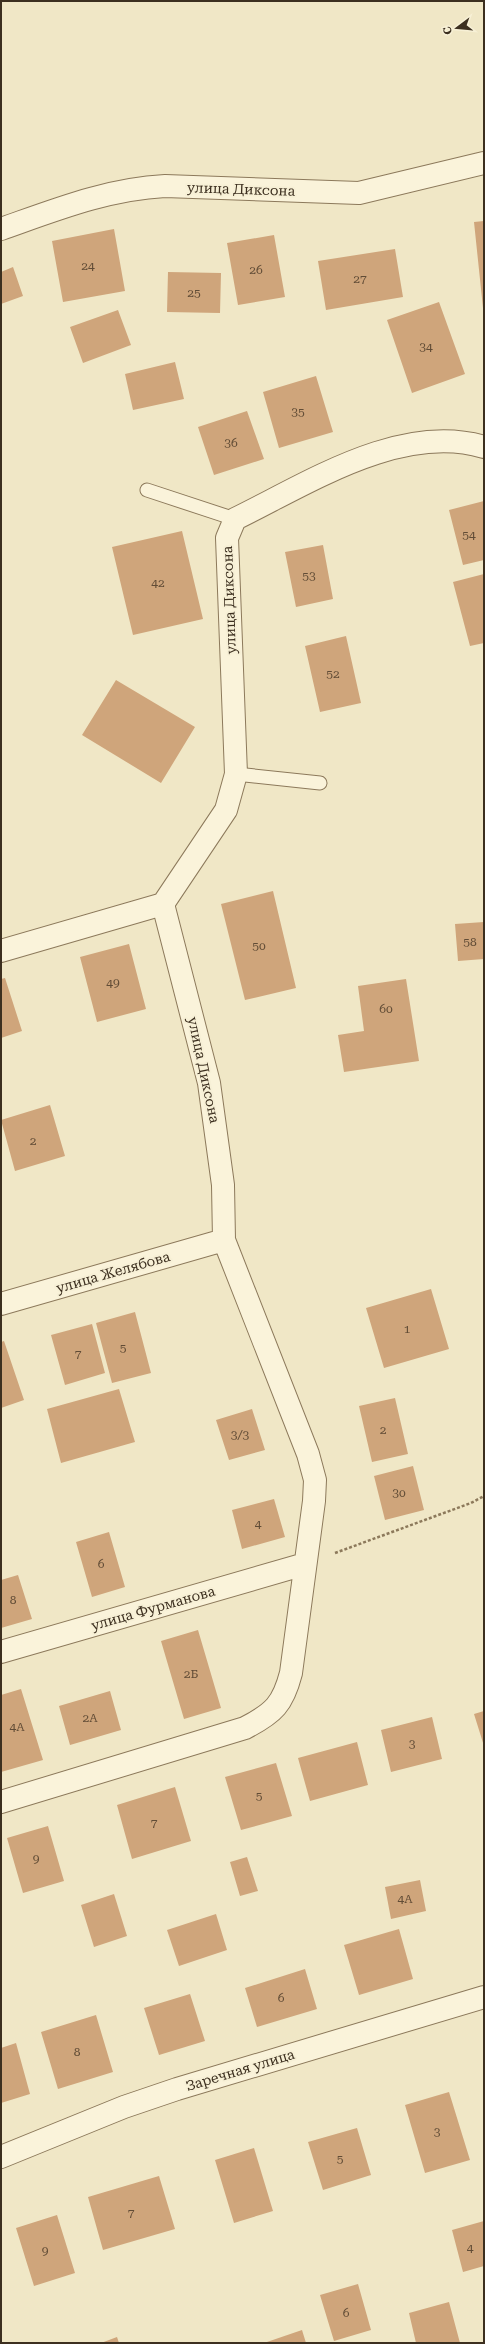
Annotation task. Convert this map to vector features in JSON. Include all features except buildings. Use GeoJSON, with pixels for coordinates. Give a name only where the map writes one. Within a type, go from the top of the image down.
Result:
{"type":"FeatureCollection","features":[{"type":"Feature","properties":{"kind":"street","name":"улица Диксона"},"geometry":{"type":"LineString","coordinates":[[1,229],[82,200],[136,188],[165,186],[359,193],[484,163]]}},
{"type":"Feature","properties":{"kind":"street"},"geometry":{"type":"LineString","coordinates":[[235,518],[328,471],[394,449],[412,444],[455,441],[484,447]]}},
{"type":"Feature","properties":{"kind":"street","name":"улица Диксона"},"geometry":{"type":"LineString","coordinates":[[224,1240],[223,1185],[209,1083],[163,904],[226,810],[236,774],[227,538],[235,518]]}},
{"type":"Feature","properties":{"kind":"street"},"geometry":{"type":"LineString","coordinates":[[1,952],[163,904]]}},
{"type":"Feature","properties":{"kind":"street"},"geometry":{"type":"LineString","coordinates":[[1,1802],[245,1728],[266,1717],[285,1696],[291,1673],[314,1501],[315,1480],[308,1454],[224,1240]]}},
{"type":"Feature","properties":{"kind":"street","name":"улица Желябова"},"geometry":{"type":"LineString","coordinates":[[1,1304],[224,1240]]}},
{"type":"Feature","properties":{"kind":"street","name":"улица Фурманова"},"geometry":{"type":"LineString","coordinates":[[1,1652],[305,1564]]}},
{"type":"Feature","properties":{"kind":"street","name":"Заречная улица"},"geometry":{"type":"LineString","coordinates":[[1,2157],[124,2107],[177,2089],[484,1997]]}},
{"type":"Feature","properties":{"kind":"lane"},"geometry":{"type":"LineString","coordinates":[[147,490],[235,518]]}},
{"type":"Feature","properties":{"kind":"lane"},"geometry":{"type":"LineString","coordinates":[[236,774],[320,783]]}},
{"type":"Feature","properties":{"kind":"path"},"geometry":{"type":"LineString","coordinates":[[305,1564],[471,1503],[484,1496]]}}]}
